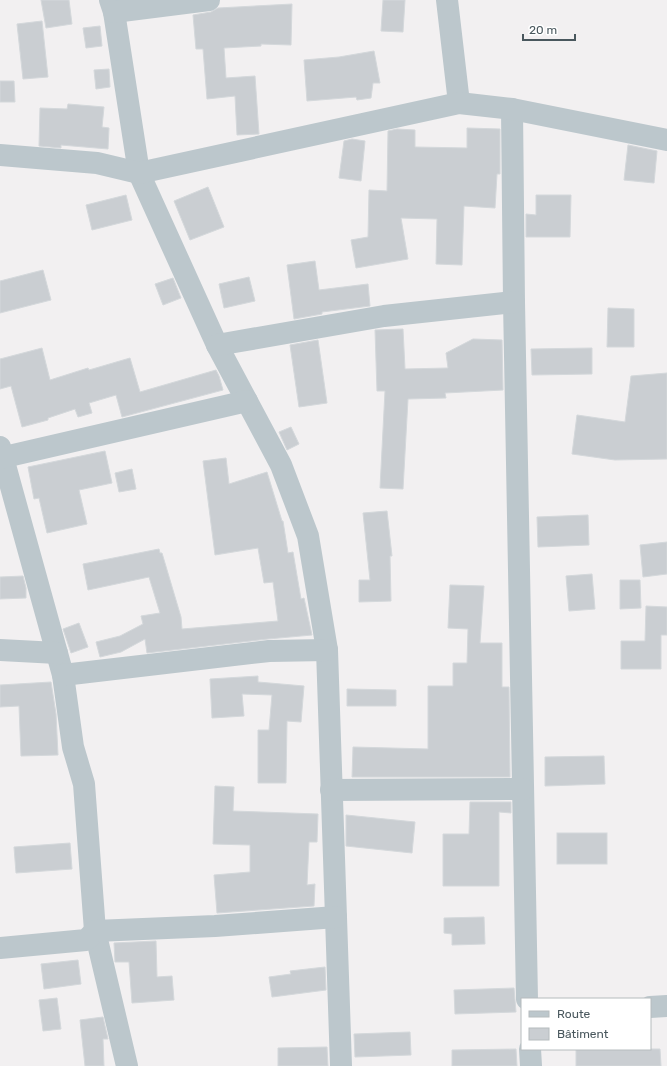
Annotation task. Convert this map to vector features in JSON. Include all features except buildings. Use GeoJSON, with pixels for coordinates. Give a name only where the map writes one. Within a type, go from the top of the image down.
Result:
{"type":"FeatureCollection","features":[{"type":"Feature","properties":{"kind":"street"},"geometry":{"type":"LineString","coordinates":[[209,0],[112,6],[139,173],[217,345],[281,465],[308,536],[327,650],[341,1066]]}},
{"type":"Feature","properties":{"kind":"street"},"geometry":{"type":"LineString","coordinates":[[447,0],[459,103]]}},
{"type":"Feature","properties":{"kind":"street"},"geometry":{"type":"LineString","coordinates":[[0,155],[97,163],[139,173],[459,103],[512,109],[667,140]]}},
{"type":"Feature","properties":{"kind":"street"},"geometry":{"type":"LineString","coordinates":[[512,109],[514,302],[527,998]]}},
{"type":"Feature","properties":{"kind":"street"},"geometry":{"type":"LineString","coordinates":[[217,345],[384,316],[514,302]]}},
{"type":"Feature","properties":{"kind":"street"},"geometry":{"type":"LineString","coordinates":[[127,1066],[95,931],[84,784],[73,747],[63,676],[1,454],[247,401]]}},
{"type":"Feature","properties":{"kind":"street"},"geometry":{"type":"LineString","coordinates":[[0,650],[57,653]]}},
{"type":"Feature","properties":{"kind":"street"},"geometry":{"type":"LineString","coordinates":[[63,676],[269,652],[327,650]]}},
{"type":"Feature","properties":{"kind":"street"},"geometry":{"type":"LineString","coordinates":[[331,790],[523,789]]}},
{"type":"Feature","properties":{"kind":"street"},"geometry":{"type":"LineString","coordinates":[[0,948],[86,940],[95,931],[215,926],[336,917]]}},
{"type":"Feature","properties":{"kind":"street"},"geometry":{"type":"LineString","coordinates":[[651,1007],[667,1006]]}},
{"type":"Feature","properties":{"kind":"street"},"geometry":{"type":"LineString","coordinates":[[530,1050],[531,1066]]}}]}
